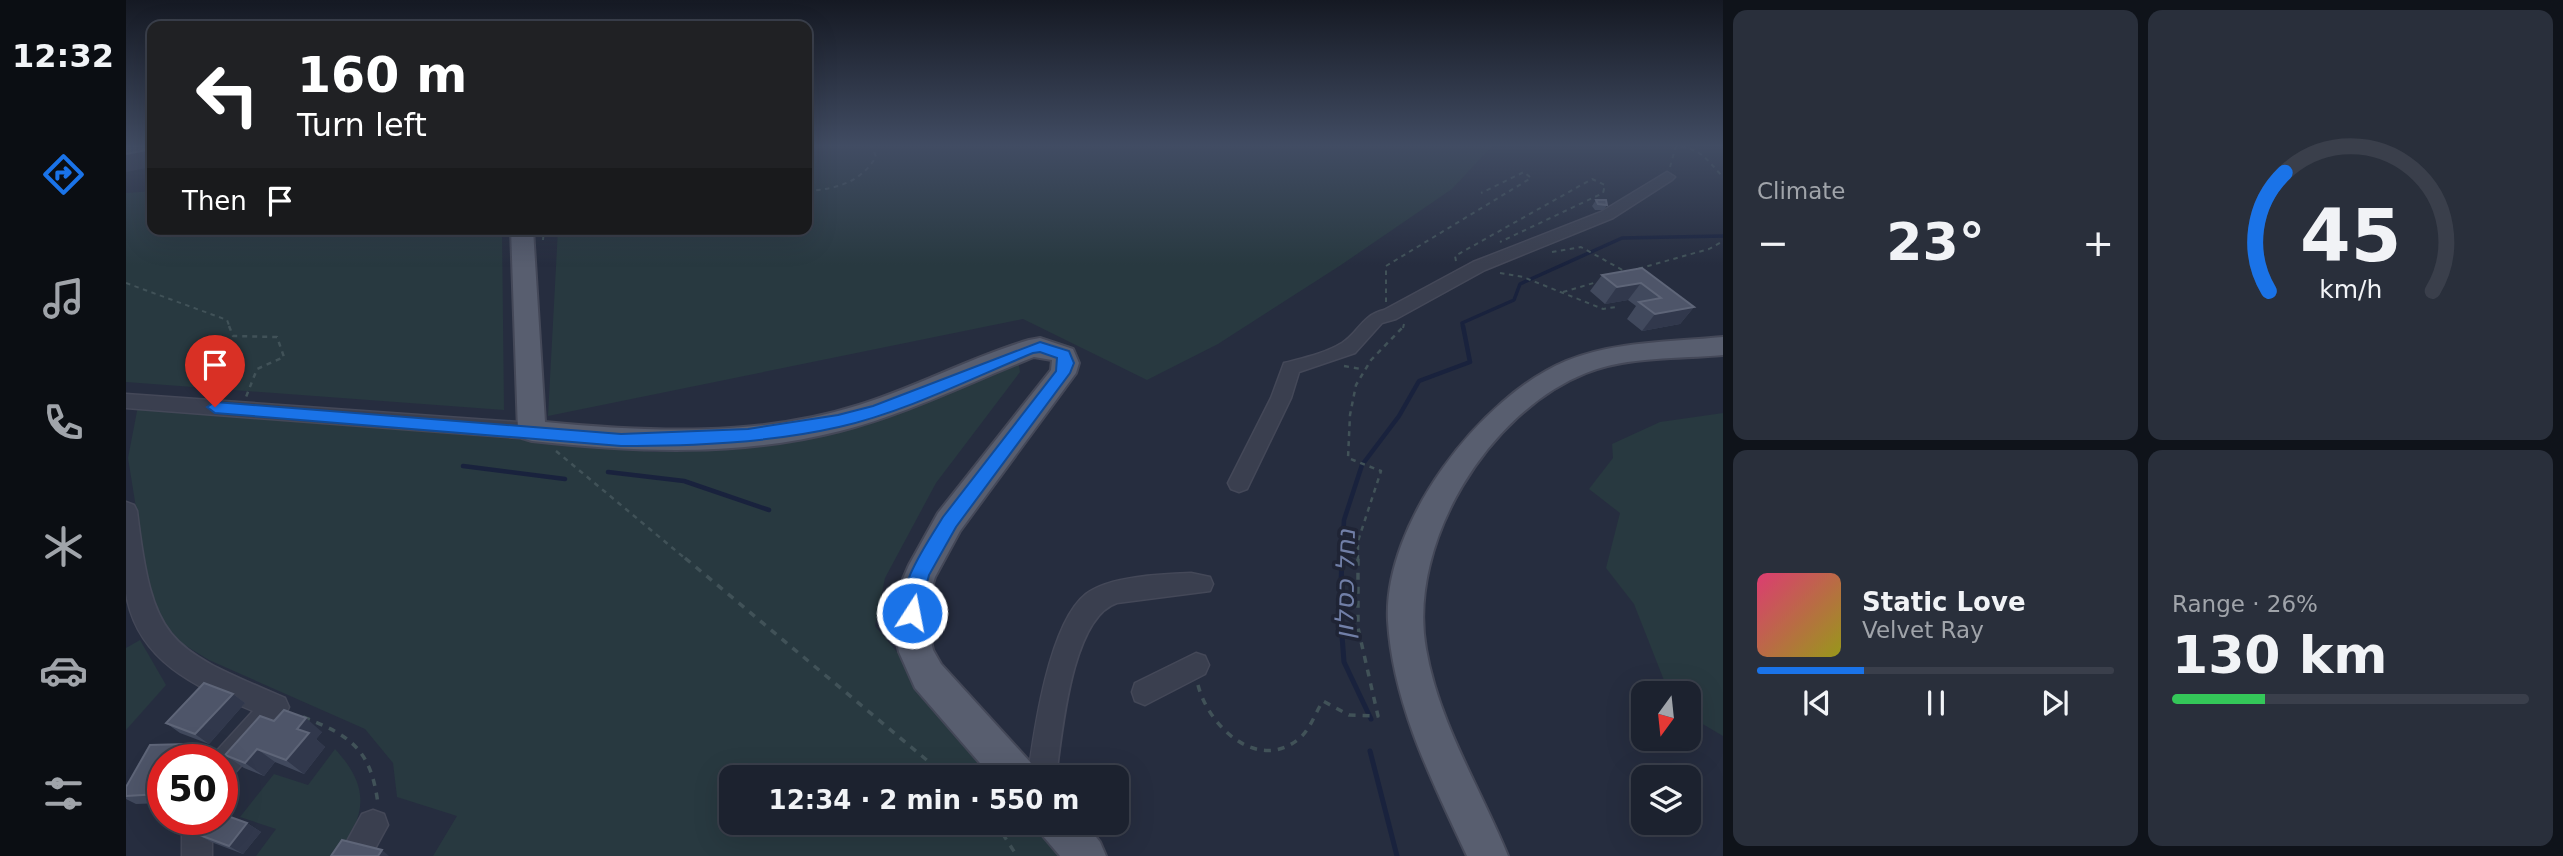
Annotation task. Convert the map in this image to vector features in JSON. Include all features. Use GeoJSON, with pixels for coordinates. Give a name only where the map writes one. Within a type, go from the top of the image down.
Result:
{"type":"FeatureCollection","features":[{"type":"Feature","properties":{"kind":"main road"},"geometry":{"type":"LineString","coordinates":[[522,235],[532,431],[621,440],[673,440],[803,428],[878,410],[1029,349],[1040,347],[1064,355],[1066,363],[1063,373],[950,522],[920,575],[912,597],[911,628],[916,652],[928,676],[1006,765]]}},
{"type":"Feature","properties":{"kind":"main road"},"geometry":{"type":"LineString","coordinates":[[1488,856],[1443,763],[1410,658],[1405,587],[1425,529],[1459,470],[1490,430],[1539,385],[1578,366],[1604,360],[1723,346]]}},
{"type":"Feature","properties":{"kind":"main road"},"geometry":{"type":"LineString","coordinates":[[1069,835],[1086,856]]}},
{"type":"Feature","properties":{"kind":"street"},"geometry":{"type":"LineString","coordinates":[[1239,483],[1281,398],[1291,368],[1351,347],[1372,320],[1389,315],[1487,263],[1607,215],[1653,186]]}},
{"type":"Feature","properties":{"kind":"street"},"geometry":{"type":"LineString","coordinates":[[130,405],[241,409],[532,431]]}},
{"type":"Feature","properties":{"kind":"street"},"geometry":{"type":"LineString","coordinates":[[126,511],[134,579],[146,614],[163,645],[183,664],[275,707],[238,748]]}},
{"type":"Feature","properties":{"kind":"street"},"geometry":{"type":"LineString","coordinates":[[1044,765],[1072,633],[1096,601],[1154,585],[1201,584]]}},
{"type":"Feature","properties":{"kind":"street"},"geometry":{"type":"LineString","coordinates":[[1145,692],[1196,665]]}},
{"type":"Feature","properties":{"kind":"street"},"geometry":{"type":"LineString","coordinates":[[354,856],[373,825]]}},
{"type":"Feature","properties":{"kind":"street"},"geometry":{"type":"LineString","coordinates":[[197,835],[197,856]]}},
{"type":"Feature","properties":{"kind":"path"},"geometry":{"type":"LineString","coordinates":[[812,191],[843,186]]}},
{"type":"Feature","properties":{"kind":"path"},"geometry":{"type":"LineString","coordinates":[[1481,193],[1494,186]]}},
{"type":"Feature","properties":{"kind":"path"},"geometry":{"type":"LineString","coordinates":[[1196,665],[1201,705],[1233,743],[1266,748],[1295,741],[1306,733],[1323,701],[1349,715],[1377,716],[1358,628],[1358,541],[1381,471],[1348,458],[1353,386],[1374,355],[1403,330],[1405,324],[1389,315],[1384,292],[1386,266],[1518,186]]}},
{"type":"Feature","properties":{"kind":"path"},"geometry":{"type":"LineString","coordinates":[[1457,278],[1455,256],[1580,186]]}},
{"type":"Feature","properties":{"kind":"path"},"geometry":{"type":"LineString","coordinates":[[1487,263],[1491,246],[1603,193],[1605,186]]}},
{"type":"Feature","properties":{"kind":"path"},"geometry":{"type":"LineString","coordinates":[[1616,275],[1709,249],[1723,241]]}},
{"type":"Feature","properties":{"kind":"path"},"geometry":{"type":"LineString","coordinates":[[1581,247],[1626,272]]}},
{"type":"Feature","properties":{"kind":"path"},"geometry":{"type":"LineString","coordinates":[[1523,276],[1604,309],[1616,307]]}},
{"type":"Feature","properties":{"kind":"path"},"geometry":{"type":"LineString","coordinates":[[1563,292],[1606,279]]}},
{"type":"Feature","properties":{"kind":"path"},"geometry":{"type":"LineString","coordinates":[[1596,282],[1606,289]]}},
{"type":"Feature","properties":{"kind":"path"},"geometry":{"type":"LineString","coordinates":[[126,283],[227,320],[233,336],[277,337],[284,357],[257,369],[241,409]]}},
{"type":"Feature","properties":{"kind":"path"},"geometry":{"type":"LineString","coordinates":[[532,431],[933,765]]}},
{"type":"Feature","properties":{"kind":"path"},"geometry":{"type":"LineString","coordinates":[[275,707],[335,729],[356,742],[376,779],[378,805],[373,825]]}},
{"type":"Feature","properties":{"kind":"path"},"geometry":{"type":"LineString","coordinates":[[1003,835],[1017,856]]}},
{"type":"Feature","properties":{"kind":"shaded area"},"geometry":{"type":"Polygon","coordinates":[[[812,186],[1455,186],[1341,265],[1218,344],[1147,380],[1023,319],[548,416],[558,235],[812,235],[812,186]]]}},
{"type":"Feature","properties":{"kind":"shaded area"},"geometry":{"type":"Polygon","coordinates":[[[147,191],[147,235],[502,235],[504,410],[126,382],[126,193],[147,191]]]}},
{"type":"Feature","properties":{"kind":"shaded area"},"geometry":{"type":"Polygon","coordinates":[[[1018,360],[1020,372],[936,483],[885,578],[875,626],[993,765],[719,765],[719,835],[1051,835],[1069,856],[433,856],[457,816],[397,797],[393,763],[365,729],[209,660],[168,635],[149,589],[128,458],[138,406],[656,452],[844,424],[1018,360]]]}},
{"type":"Feature","properties":{"kind":"shaded area"},"geometry":{"type":"Polygon","coordinates":[[[1723,413],[1723,736],[1701,723],[1701,681],[1664,681],[1634,604],[1606,568],[1620,513],[1589,489],[1613,458],[1612,444],[1660,422],[1723,413]]]}},
{"type":"Feature","properties":{"kind":"shaded area"},"geometry":{"type":"Polygon","coordinates":[[[140,640],[166,685],[126,730],[126,648],[140,640]]]}},
{"type":"Feature","properties":{"kind":"shaded area"},"geometry":{"type":"Polygon","coordinates":[[[335,749],[355,776],[360,802],[354,827],[337,856],[256,856],[276,829],[240,817],[274,774],[308,785],[335,749]]]}},
{"type":"Feature","properties":{"kind":"building"},"geometry":{"type":"Polygon","coordinates":[[[1596,200],[1606,200],[1607,205],[1598,204],[1596,200]]]}},
{"type":"Feature","properties":{"kind":"building"},"geometry":{"type":"Polygon","coordinates":[[[1642,268],[1694,307],[1655,314],[1639,302],[1661,298],[1641,283],[1617,287],[1602,275],[1642,268]]]}},
{"type":"Feature","properties":{"kind":"building"},"geometry":{"type":"Polygon","coordinates":[[[204,683],[233,694],[195,734],[166,723],[204,683]]]}},
{"type":"Feature","properties":{"kind":"building"},"geometry":{"type":"Polygon","coordinates":[[[284,710],[306,718],[297,729],[309,733],[286,760],[257,749],[245,763],[238,760],[238,744],[235,744],[260,716],[274,721],[284,710]]]}},
{"type":"Feature","properties":{"kind":"building"},"geometry":{"type":"Polygon","coordinates":[[[147,750],[147,795],[126,796],[126,787],[147,750]]]}},
{"type":"Feature","properties":{"kind":"building"},"geometry":{"type":"Polygon","coordinates":[[[238,820],[247,823],[238,834],[238,820]]]}},
{"type":"Feature","properties":{"kind":"building"},"geometry":{"type":"Polygon","coordinates":[[[200,835],[238,835],[229,846],[200,835]]]}},
{"type":"Feature","properties":{"kind":"building"},"geometry":{"type":"Polygon","coordinates":[[[342,840],[382,850],[378,856],[331,856],[342,840]]]}},
{"type":"Feature","properties":{"kind":"waterway","name":"נחל כסלון"},"geometry":{"type":"LineString","coordinates":[[1463,328],[1462,323],[1514,300],[1520,284],[1622,238],[1723,236]]}},
{"type":"Feature","properties":{"kind":"waterway","name":"נחל כסלון"},"geometry":{"type":"LineString","coordinates":[[1342,560],[1344,520],[1362,465],[1399,416],[1419,381],[1470,362],[1463,326]]}},
{"type":"Feature","properties":{"kind":"waterway"},"geometry":{"type":"LineString","coordinates":[[463,466],[565,479]]}},
{"type":"Feature","properties":{"kind":"waterway"},"geometry":{"type":"LineString","coordinates":[[608,472],[684,481],[769,510]]}},
{"type":"Feature","properties":{"kind":"waterway","name":"נחל כסלון"},"geometry":{"type":"LineString","coordinates":[[1342,558],[1340,609],[1344,662],[1371,719]]}},
{"type":"Feature","properties":{"kind":"waterway","name":"נחל כסלון"},"geometry":{"type":"LineString","coordinates":[[1370,751],[1397,856]]}},
{"type":"Feature","properties":{"kind":"route"},"geometry":{"type":"LineString","coordinates":[[215,407],[621,440],[673,440],[748,435],[838,421],[878,410],[1029,349],[1052,349],[1064,355],[1066,363],[1063,373],[950,522],[934,548],[912,597],[912,613]]}}]}
